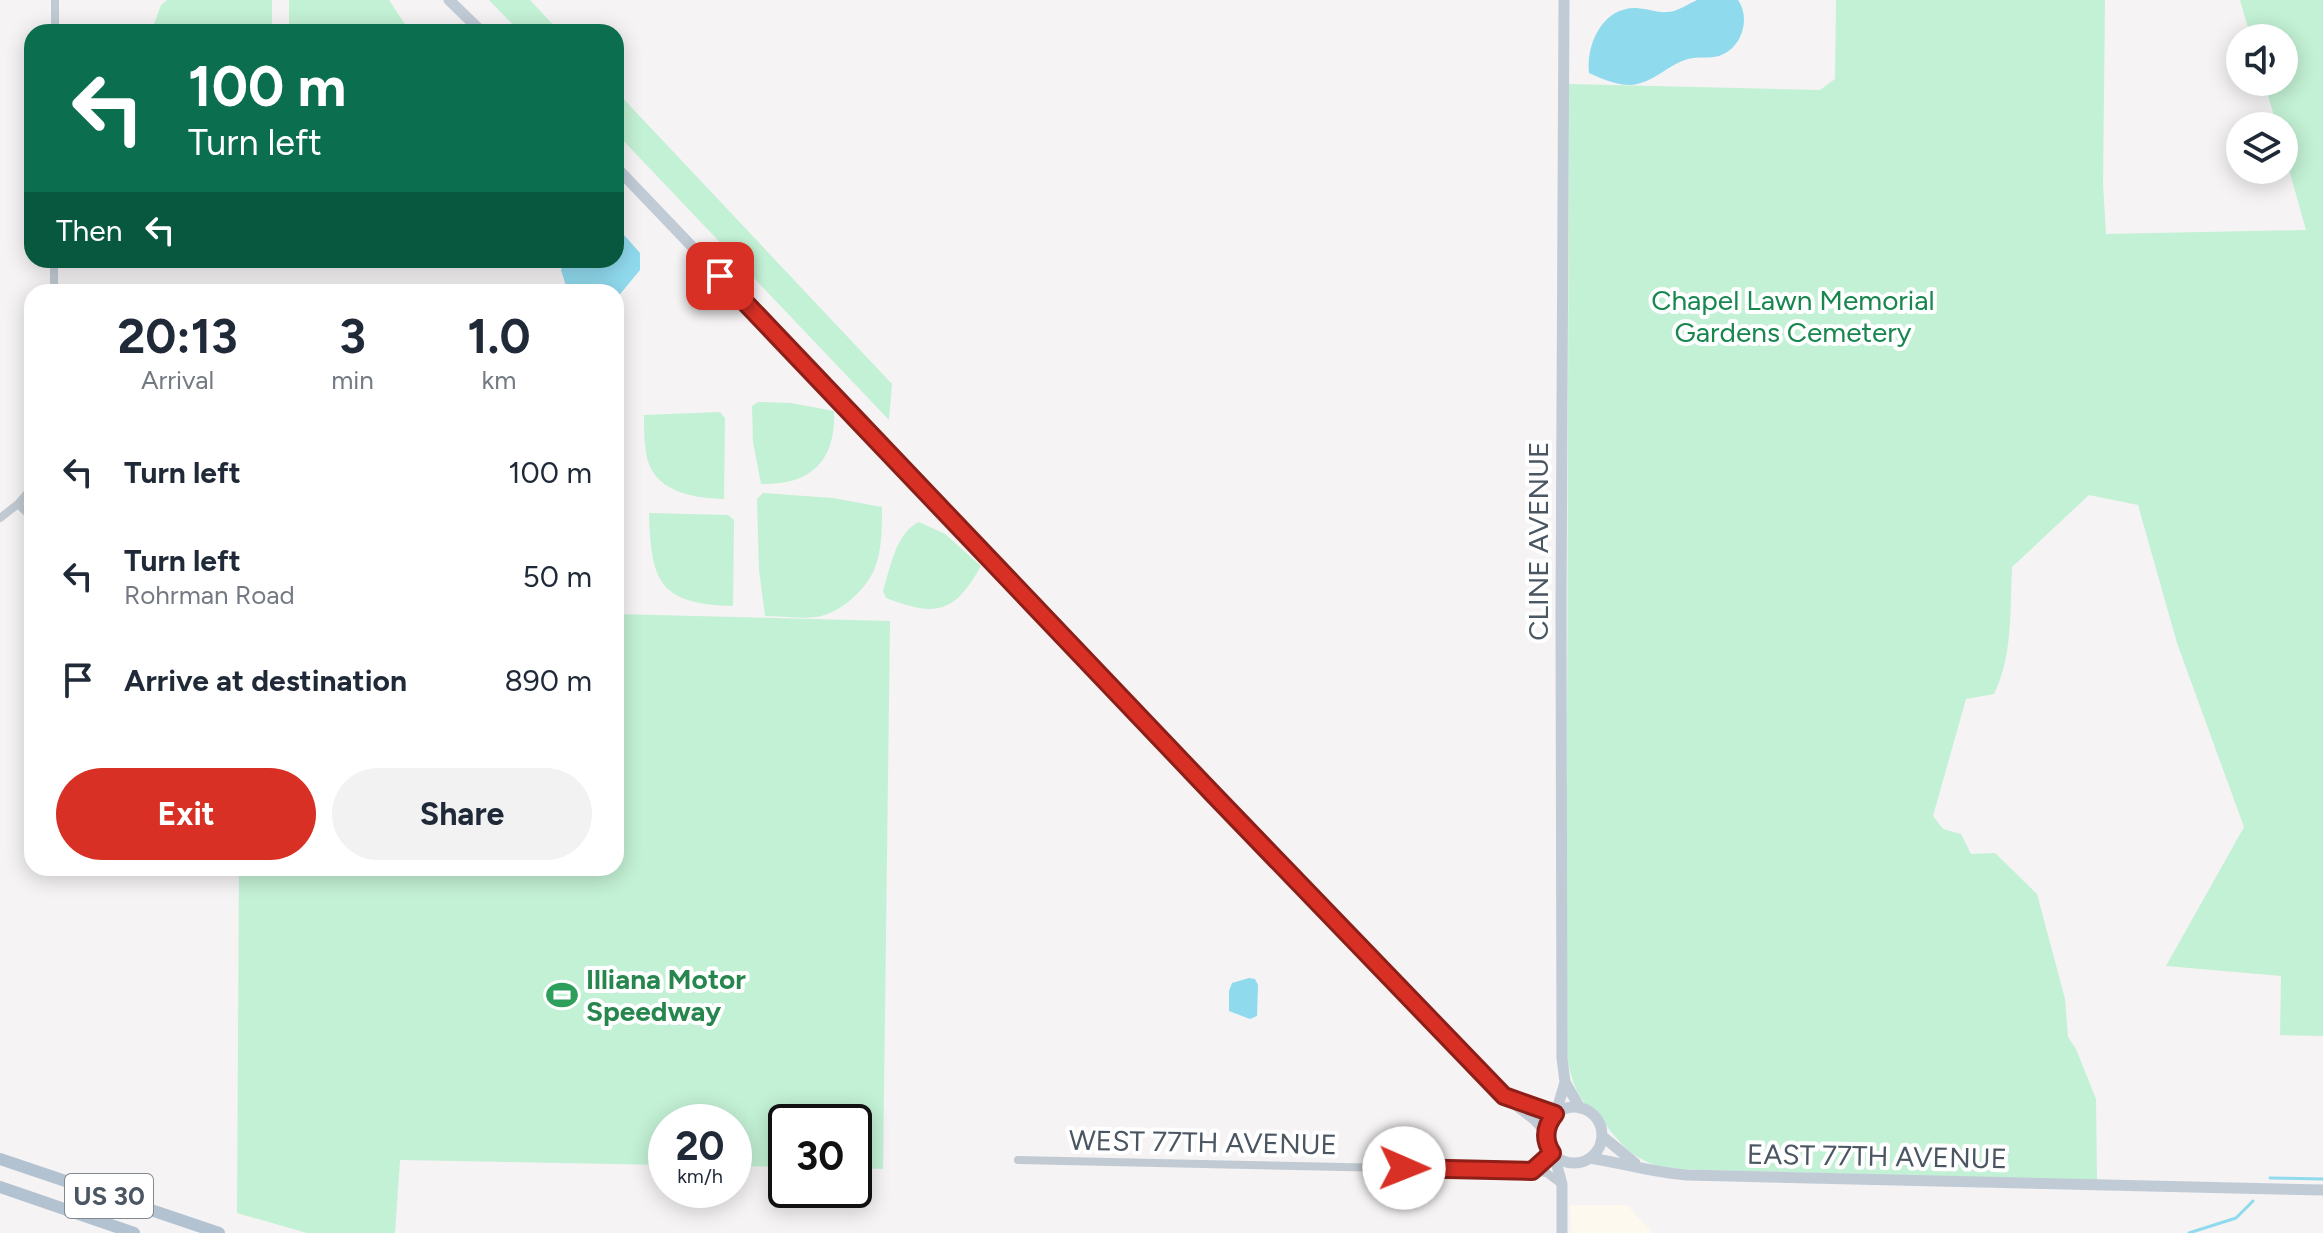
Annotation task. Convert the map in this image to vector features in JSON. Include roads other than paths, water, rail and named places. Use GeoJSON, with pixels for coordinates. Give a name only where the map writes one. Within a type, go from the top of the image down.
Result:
{"type":"FeatureCollection","features":[{"type":"Feature","properties":{"kind":"main road","name":"US 30"},"geometry":{"type":"LineString","coordinates":[[0,1159],[219,1233]]}},
{"type":"Feature","properties":{"kind":"main road","name":"US 30"},"geometry":{"type":"LineString","coordinates":[[0,1187],[134,1233]]}},
{"type":"Feature","properties":{"kind":"street"},"geometry":{"type":"LineString","coordinates":[[55,0],[55,24]]}},
{"type":"Feature","properties":{"kind":"street"},"geometry":{"type":"LineString","coordinates":[[449,0],[474,24]]}},
{"type":"Feature","properties":{"kind":"street","name":"CLINE AVENUE"},"geometry":{"type":"LineString","coordinates":[[1556,1114],[1565,1082],[1562,1058],[1561,643],[1564,0]]}},
{"type":"Feature","properties":{"kind":"street"},"geometry":{"type":"LineString","coordinates":[[624,175],[1504,1096],[1546,1132]]}},
{"type":"Feature","properties":{"kind":"street"},"geometry":{"type":"LineString","coordinates":[[0,518],[24,497]]}},
{"type":"Feature","properties":{"kind":"street"},"geometry":{"type":"LineString","coordinates":[[18,504],[24,510]]}},
{"type":"Feature","properties":{"kind":"street","name":"CLINE AVENUE"},"geometry":{"type":"LineString","coordinates":[[1565,1082],[1580,1108]]}},
{"type":"Feature","properties":{"kind":"street"},"geometry":{"type":"LineString","coordinates":[[1504,1096],[1556,1114]]}},
{"type":"Feature","properties":{"kind":"street"},"geometry":{"type":"LineString","coordinates":[[1562,1184],[1598,1148],[1602,1136],[1596,1118],[1580,1108],[1570,1108],[1556,1114],[1546,1132],[1562,1184],[1562,1233]]}},
{"type":"Feature","properties":{"kind":"street","name":"EAST 77TH AVENUE"},"geometry":{"type":"LineString","coordinates":[[1602,1136],[1639,1165]]}},
{"type":"Feature","properties":{"kind":"street"},"geometry":{"type":"LineString","coordinates":[[1553,1154],[1572,1163],[1587,1159]]}},
{"type":"Feature","properties":{"kind":"street"},"geometry":{"type":"LineString","coordinates":[[1532,1171],[1553,1154]]}},
{"type":"Feature","properties":{"kind":"street","name":"EAST 77TH AVENUE"},"geometry":{"type":"LineString","coordinates":[[1587,1159],[1687,1175],[2323,1190]]}},
{"type":"Feature","properties":{"kind":"street","name":"WEST 77TH AVENUE"},"geometry":{"type":"LineString","coordinates":[[1018,1160],[1532,1171],[1547,1173],[1562,1184]]}},
{"type":"Feature","properties":{"kind":"water"},"geometry":{"type":"Polygon","coordinates":[[[1697,0],[1738,0],[1744,24],[1739,40],[1727,52],[1715,57],[1688,59],[1639,84],[1614,83],[1589,73],[1590,51],[1598,30],[1613,14],[1635,8],[1671,12],[1697,0]]]}},
{"type":"Feature","properties":{"kind":"water"},"geometry":{"type":"Polygon","coordinates":[[[624,235],[640,253],[640,270],[624,289],[624,284],[565,284],[561,270],[624,268],[624,235]]]}},
{"type":"Feature","properties":{"kind":"water"},"geometry":{"type":"Polygon","coordinates":[[[1255,979],[1258,985],[1257,1016],[1250,1019],[1229,1011],[1232,983],[1255,979]]]}},
{"type":"Feature","properties":{"kind":"waterway"},"geometry":{"type":"LineString","coordinates":[[2270,1178],[2323,1179]]}},
{"type":"Feature","properties":{"kind":"waterway"},"geometry":{"type":"LineString","coordinates":[[2189,1233],[2236,1218],[2253,1201]]}},
{"type":"Feature","properties":{"kind":"place","name":"Illiana Motor Speedway"},"geometry":{"type":"Point","coordinates":[562,995]}},
{"type":"Feature","properties":{"kind":"park label","name":"Chapel Lawn Memorial Gardens Cemetery"},"geometry":{"type":"Point","coordinates":[1793,316]}}]}
